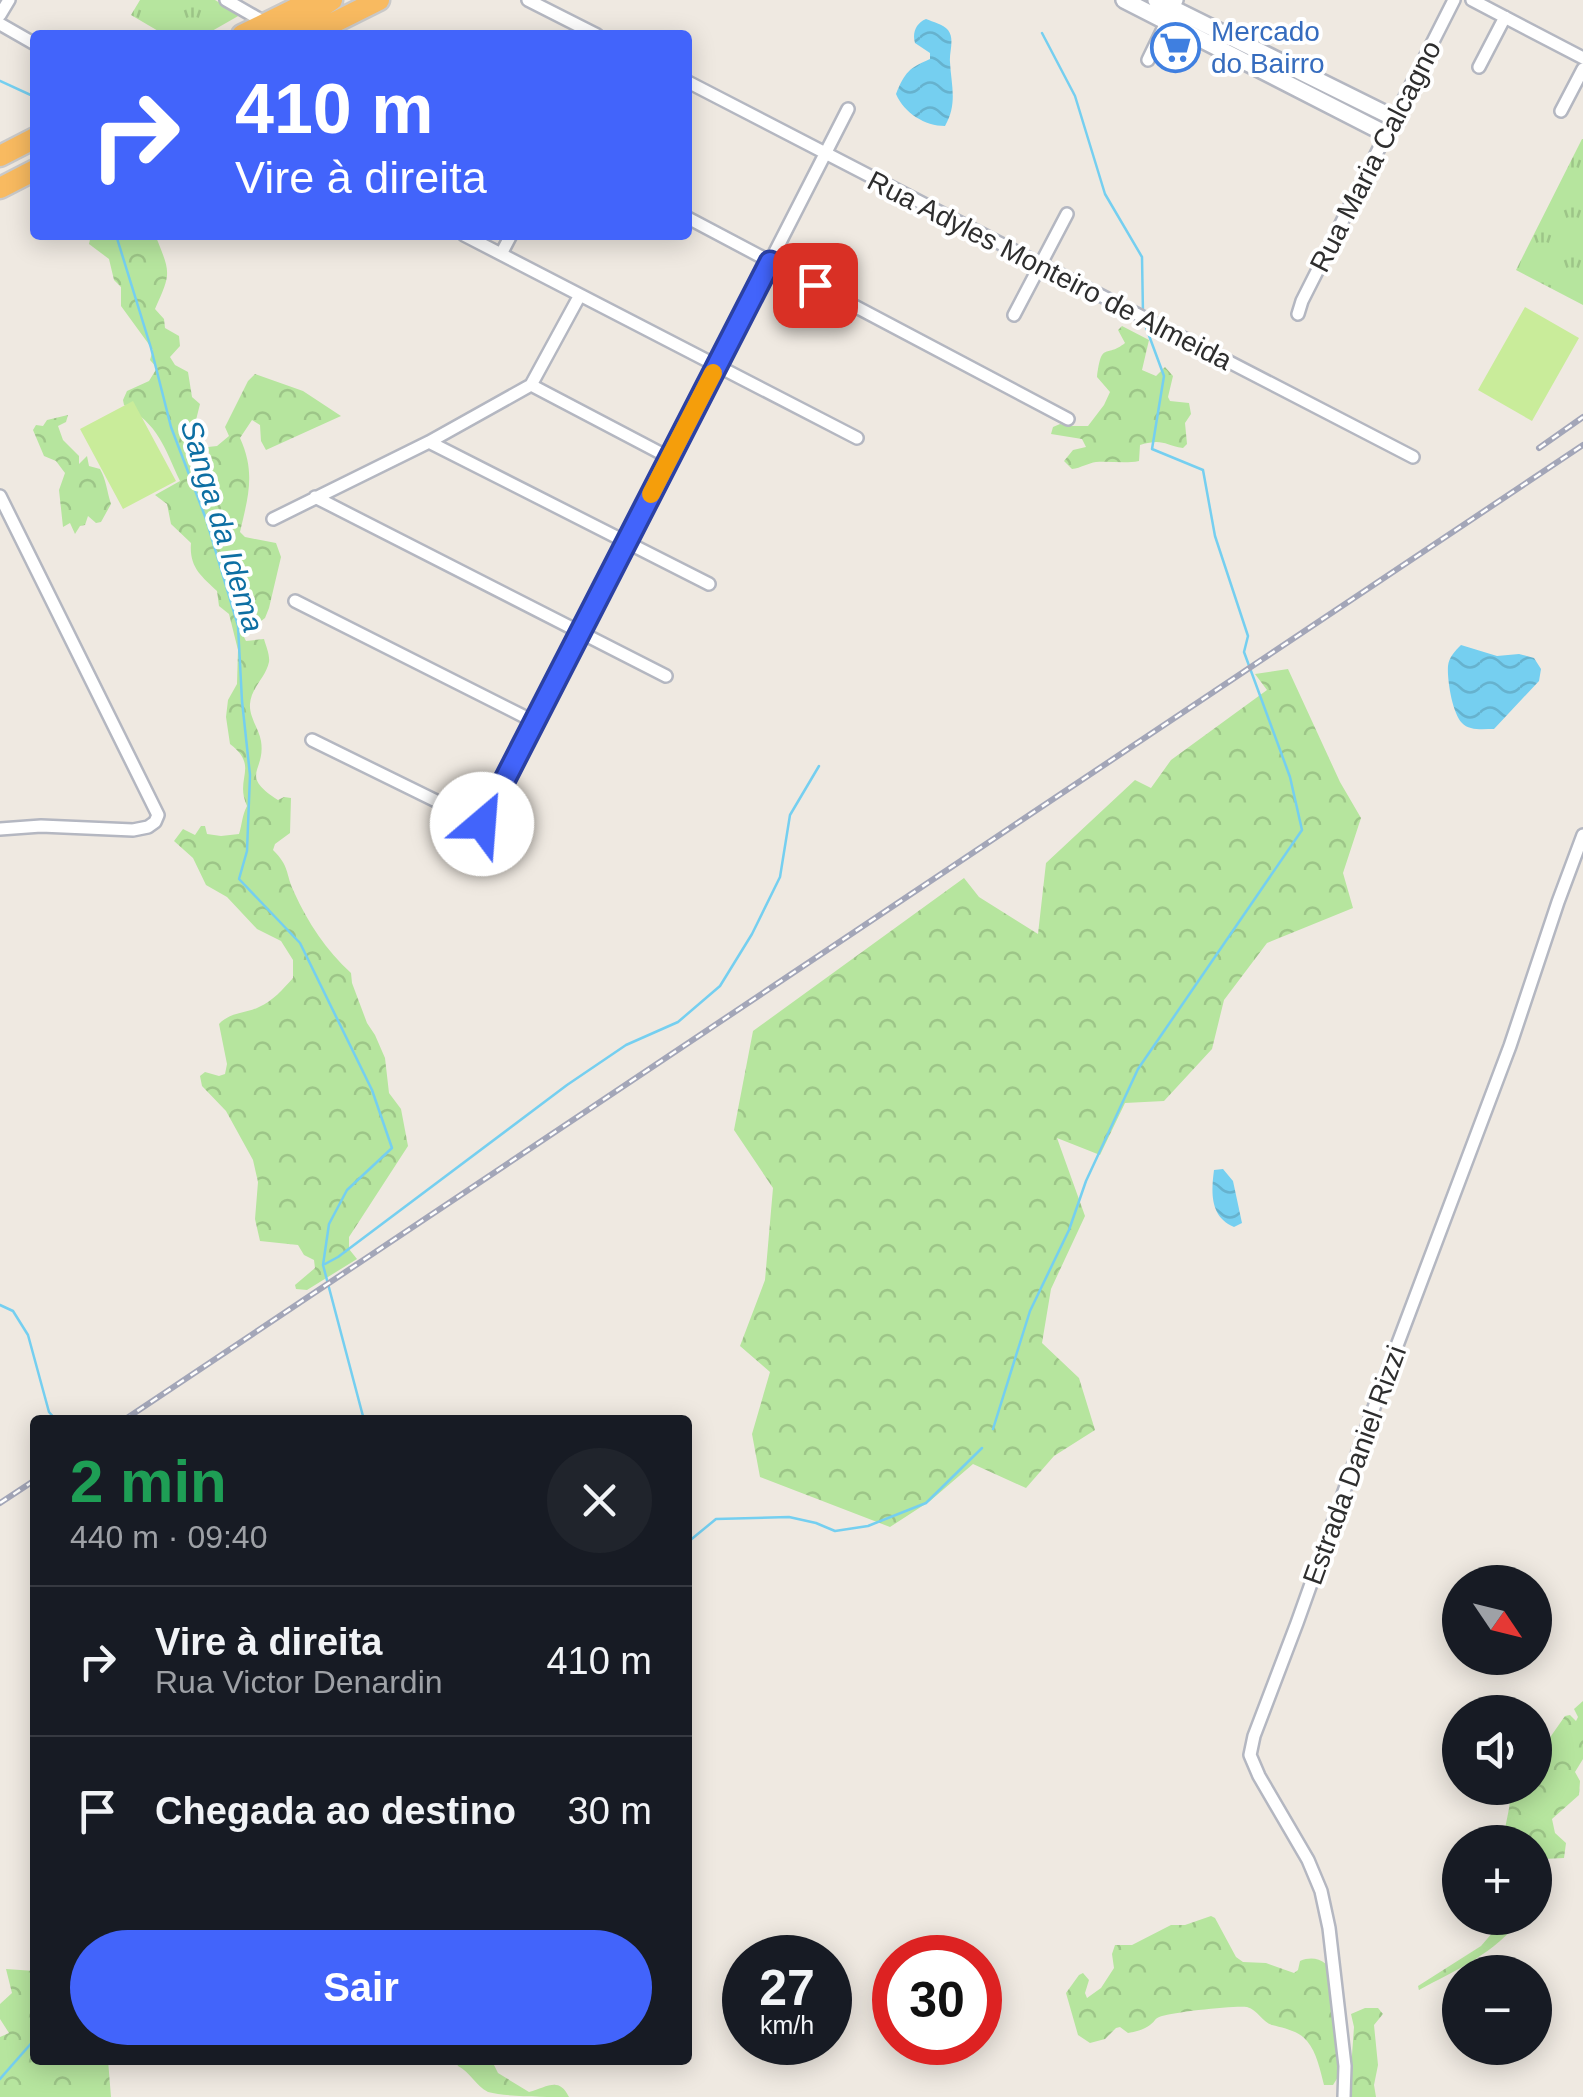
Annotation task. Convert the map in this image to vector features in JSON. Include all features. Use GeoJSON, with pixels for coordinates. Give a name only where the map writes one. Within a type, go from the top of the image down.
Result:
{"type":"FeatureCollection","features":[{"type":"Feature","properties":{"kind":"highway"},"geometry":{"type":"LineString","coordinates":[[272,29],[312,0]]}},
{"type":"Feature","properties":{"kind":"highway"},"geometry":{"type":"LineString","coordinates":[[272,29],[332,0]]}},
{"type":"Feature","properties":{"kind":"highway"},"geometry":{"type":"LineString","coordinates":[[328,30],[379,0]]}},
{"type":"Feature","properties":{"kind":"highway"},"geometry":{"type":"LineString","coordinates":[[0,156],[30,141]]}},
{"type":"Feature","properties":{"kind":"highway"},"geometry":{"type":"LineString","coordinates":[[0,188],[30,173]]}},
{"type":"Feature","properties":{"kind":"street"},"geometry":{"type":"LineString","coordinates":[[0,16],[9,0]]}},
{"type":"Feature","properties":{"kind":"street"},"geometry":{"type":"LineString","coordinates":[[226,0],[272,29]]}},
{"type":"Feature","properties":{"kind":"street"},"geometry":{"type":"LineString","coordinates":[[528,0],[587,30]]}},
{"type":"Feature","properties":{"kind":"street"},"geometry":{"type":"LineString","coordinates":[[1124,0],[1172,10],[1394,118]]}},
{"type":"Feature","properties":{"kind":"street"},"geometry":{"type":"LineString","coordinates":[[1156,0],[1386,134]]}},
{"type":"Feature","properties":{"kind":"street","name":"Rua Maria Calcagno"},"geometry":{"type":"LineString","coordinates":[[1298,314],[1454,0]]}},
{"type":"Feature","properties":{"kind":"street"},"geometry":{"type":"LineString","coordinates":[[1472,0],[1583,58]]}},
{"type":"Feature","properties":{"kind":"street"},"geometry":{"type":"LineString","coordinates":[[1148,60],[1172,10]]}},
{"type":"Feature","properties":{"kind":"street"},"geometry":{"type":"LineString","coordinates":[[1479,67],[1505,17]]}},
{"type":"Feature","properties":{"kind":"street"},"geometry":{"type":"LineString","coordinates":[[0,24],[30,41]]}},
{"type":"Feature","properties":{"kind":"street"},"geometry":{"type":"LineString","coordinates":[[1561,112],[1583,68]]}},
{"type":"Feature","properties":{"kind":"street","name":"Rua Adyles Monteiro de Almeida"},"geometry":{"type":"LineString","coordinates":[[692,84],[1413,457]]}},
{"type":"Feature","properties":{"kind":"street"},"geometry":{"type":"LineString","coordinates":[[312,740],[482,824],[848,109]]}},
{"type":"Feature","properties":{"kind":"street"},"geometry":{"type":"LineString","coordinates":[[1014,315],[1067,214]]}},
{"type":"Feature","properties":{"kind":"street"},"geometry":{"type":"LineString","coordinates":[[692,220],[1068,419]]}},
{"type":"Feature","properties":{"kind":"street"},"geometry":{"type":"LineString","coordinates":[[474,240],[857,438]]}},
{"type":"Feature","properties":{"kind":"street"},"geometry":{"type":"LineString","coordinates":[[501,254],[508,240]]}},
{"type":"Feature","properties":{"kind":"street"},"geometry":{"type":"LineString","coordinates":[[273,520],[430,442],[531,385],[580,295]]}},
{"type":"Feature","properties":{"kind":"street"},"geometry":{"type":"LineString","coordinates":[[531,385],[670,458]]}},
{"type":"Feature","properties":{"kind":"street"},"geometry":{"type":"LineString","coordinates":[[430,442],[709,584]]}},
{"type":"Feature","properties":{"kind":"street"},"geometry":{"type":"LineString","coordinates":[[0,496],[158,814],[148,827],[133,830],[0,828]]}},
{"type":"Feature","properties":{"kind":"street"},"geometry":{"type":"LineString","coordinates":[[316,497],[666,676]]}},
{"type":"Feature","properties":{"kind":"street"},"geometry":{"type":"LineString","coordinates":[[295,600],[535,722]]}},
{"type":"Feature","properties":{"kind":"street","name":"Estrada Daniel Rizzi"},"geometry":{"type":"LineString","coordinates":[[1344,2097],[1345,2066],[1321,1891],[1250,1755],[1358,1448],[1510,1046],[1583,835]]}},
{"type":"Feature","properties":{"kind":"green space"},"geometry":{"type":"Polygon","coordinates":[[[140,0],[215,0],[240,15],[214,30],[156,30],[131,15],[140,0]]]}},
{"type":"Feature","properties":{"kind":"green space"},"geometry":{"type":"Polygon","coordinates":[[[1583,139],[1583,305],[1516,270],[1583,139]]]}},
{"type":"Feature","properties":{"kind":"green space"},"geometry":{"type":"Polygon","coordinates":[[[90,240],[157,240],[167,273],[155,309],[164,319],[165,328],[179,336],[180,346],[170,357],[188,372],[192,397],[200,404],[193,432],[196,463],[206,465],[210,457],[208,447],[217,446],[229,436],[225,427],[255,374],[303,391],[341,416],[266,450],[260,425],[252,420],[240,438],[249,474],[240,532],[245,537],[276,543],[281,557],[265,618],[243,635],[246,641],[264,639],[269,656],[250,704],[262,751],[256,778],[278,800],[291,798],[290,833],[273,850],[285,865],[312,925],[351,973],[367,1023],[385,1058],[389,1093],[401,1109],[408,1146],[349,1237],[349,1249],[357,1259],[307,1290],[296,1289],[295,1285],[315,1268],[314,1260],[304,1255],[298,1245],[260,1241],[255,1219],[258,1182],[253,1160],[226,1111],[202,1086],[200,1076],[205,1072],[225,1074],[227,1064],[219,1024],[273,998],[293,978],[293,960],[281,941],[257,929],[227,897],[206,885],[193,858],[174,841],[183,829],[195,835],[201,826],[205,826],[207,834],[239,834],[247,806],[243,788],[245,766],[230,744],[226,717],[228,700],[237,684],[238,650],[229,614],[219,606],[217,591],[197,570],[191,543],[171,524],[167,504],[155,495],[180,481],[153,429],[123,400],[127,391],[149,381],[157,368],[150,360],[153,350],[121,306],[121,287],[114,280],[109,259],[89,244],[90,240]]]}},
{"type":"Feature","properties":{"kind":"green space"},"geometry":{"type":"Polygon","coordinates":[[[1525,307],[1579,338],[1532,421],[1478,390],[1525,307]]]}},
{"type":"Feature","properties":{"kind":"green space"},"geometry":{"type":"Polygon","coordinates":[[[1122,326],[1149,340],[1142,370],[1156,376],[1165,367],[1173,376],[1170,401],[1189,403],[1191,414],[1185,423],[1187,444],[1183,448],[1148,443],[1140,445],[1139,461],[1096,462],[1072,469],[1064,461],[1073,450],[1086,447],[1082,439],[1051,434],[1053,427],[1088,426],[1104,405],[1110,392],[1097,377],[1099,366],[1105,352],[1125,343],[1118,330],[1122,326]]]}},
{"type":"Feature","properties":{"kind":"green space"},"geometry":{"type":"Polygon","coordinates":[[[133,401],[176,481],[123,509],[80,429],[133,401]]]}},
{"type":"Feature","properties":{"kind":"green space"},"geometry":{"type":"Polygon","coordinates":[[[68,415],[66,422],[58,426],[63,440],[79,456],[79,464],[87,456],[89,466],[100,469],[111,504],[101,522],[96,523],[88,516],[75,534],[70,523],[63,527],[59,490],[65,473],[56,461],[44,456],[33,430],[47,420],[68,415]]]}},
{"type":"Feature","properties":{"kind":"green space"},"geometry":{"type":"Polygon","coordinates":[[[1288,669],[1340,782],[1361,818],[1343,873],[1353,908],[1267,943],[1224,1000],[1212,1049],[1164,1101],[1125,1103],[1100,1155],[1057,1138],[1085,1216],[1051,1289],[1042,1343],[1079,1378],[1095,1430],[1054,1456],[1026,1488],[973,1464],[930,1501],[890,1527],[760,1477],[752,1434],[770,1372],[740,1346],[765,1280],[773,1188],[734,1130],[753,1031],[964,878],[979,897],[1038,934],[1046,863],[1135,780],[1151,788],[1171,760],[1267,690],[1255,674],[1288,669]]]}},
{"type":"Feature","properties":{"kind":"green space"},"geometry":{"type":"Polygon","coordinates":[[[1583,1701],[1583,1759],[1575,1772],[1580,1781],[1579,1795],[1552,1819],[1555,1833],[1566,1843],[1564,1858],[1552,1859],[1552,1825],[1506,1825],[1509,1805],[1552,1805],[1552,1735],[1565,1716],[1576,1721],[1574,1709],[1583,1701]]]}},
{"type":"Feature","properties":{"kind":"green space"},"geometry":{"type":"Polygon","coordinates":[[[1211,1916],[1243,1962],[1266,1963],[1294,1973],[1300,1961],[1314,1959],[1326,1964],[1340,2058],[1333,2085],[1324,2085],[1316,2056],[1304,2038],[1269,2023],[1247,2007],[1168,2014],[1136,2031],[1128,2033],[1116,2028],[1105,2039],[1090,2043],[1078,2035],[1066,1993],[1079,1975],[1083,1973],[1089,1980],[1087,1998],[1101,1988],[1114,1968],[1115,1945],[1132,1945],[1171,1925],[1185,1925],[1211,1916]]]}},
{"type":"Feature","properties":{"kind":"green space"},"geometry":{"type":"Polygon","coordinates":[[[1490,1935],[1506,1935],[1481,1955],[1467,1955],[1490,1935]]]}},
{"type":"Feature","properties":{"kind":"green space"},"geometry":{"type":"Polygon","coordinates":[[[6,1969],[30,1971],[30,2065],[108,2065],[111,2097],[0,2097],[0,2037],[9,2033],[0,2019],[0,2004],[12,1993],[6,1969]]]}},
{"type":"Feature","properties":{"kind":"green space"},"geometry":{"type":"Polygon","coordinates":[[[1442,1971],[1442,1978],[1419,1990],[1418,1986],[1442,1971]]]}},
{"type":"Feature","properties":{"kind":"green space"},"geometry":{"type":"Polygon","coordinates":[[[1378,2008],[1383,2014],[1374,2025],[1376,2097],[1349,2097],[1354,2027],[1351,2014],[1378,2008]]]}},
{"type":"Feature","properties":{"kind":"green space"},"geometry":{"type":"Polygon","coordinates":[[[494,2065],[498,2073],[529,2092],[557,2085],[569,2097],[488,2092],[458,2066],[494,2065]]]}},
{"type":"Feature","properties":{"kind":"water"},"geometry":{"type":"Polygon","coordinates":[[[926,19],[946,28],[951,37],[953,102],[945,126],[916,117],[896,94],[909,72],[930,59],[930,53],[914,39],[917,26],[926,19]]]}},
{"type":"Feature","properties":{"kind":"water"},"geometry":{"type":"Polygon","coordinates":[[[1461,645],[1497,656],[1519,654],[1534,658],[1541,669],[1539,681],[1494,729],[1468,727],[1455,711],[1448,666],[1461,645]]]}},
{"type":"Feature","properties":{"kind":"water"},"geometry":{"type":"Polygon","coordinates":[[[1223,1169],[1233,1181],[1242,1223],[1234,1227],[1220,1217],[1214,1203],[1214,1170],[1223,1169]]]}},
{"type":"Feature","properties":{"kind":"waterway"},"geometry":{"type":"LineString","coordinates":[[1042,33],[1075,96],[1105,194],[1142,257],[1143,314]]}},
{"type":"Feature","properties":{"kind":"waterway","name":"Sanga da Idema"},"geometry":{"type":"LineString","coordinates":[[0,81],[30,95]]}},
{"type":"Feature","properties":{"kind":"waterway","name":"Sanga da Idema"},"geometry":{"type":"LineString","coordinates":[[118,240],[171,427],[206,519],[238,626],[250,775],[247,851],[239,879],[300,943],[372,1090],[392,1148],[347,1190],[329,1224],[323,1265],[363,1415]]}},
{"type":"Feature","properties":{"kind":"waterway"},"geometry":{"type":"LineString","coordinates":[[993,1429],[1030,1311],[1138,1069],[1302,830],[1290,777],[1244,652],[1248,636],[1215,536],[1203,470],[1152,449],[1164,376],[1144,322]]}},
{"type":"Feature","properties":{"kind":"waterway"},"geometry":{"type":"LineString","coordinates":[[325,1264],[567,1085],[626,1045],[678,1022],[720,986],[780,877],[790,815],[819,766]]}},
{"type":"Feature","properties":{"kind":"waterway"},"geometry":{"type":"LineString","coordinates":[[0,1305],[13,1311],[28,1335],[52,1415]]}},
{"type":"Feature","properties":{"kind":"waterway"},"geometry":{"type":"LineString","coordinates":[[692,1539],[716,1519],[789,1517],[835,1531],[868,1526],[926,1503],[982,1448]]}},
{"type":"Feature","properties":{"kind":"waterway","name":"Sanga da Idema"},"geometry":{"type":"LineString","coordinates":[[0,2079],[30,2045]]}},
{"type":"Feature","properties":{"kind":"railway"},"geometry":{"type":"LineString","coordinates":[[1539,448],[1583,417]]}},
{"type":"Feature","properties":{"kind":"railway"},"geometry":{"type":"LineString","coordinates":[[131,1415],[1583,445]]}},
{"type":"Feature","properties":{"kind":"railway"},"geometry":{"type":"LineString","coordinates":[[0,1503],[30,1483]]}},
{"type":"Feature","properties":{"kind":"slow traffic"},"geometry":{"type":"LineString","coordinates":[[651,494],[713,373]]}},
{"type":"Feature","properties":{"kind":"place","name":"Mercado do Bairro"},"geometry":{"type":"Point","coordinates":[1176,47]}},
{"type":"Feature","properties":{"kind":"route"},"geometry":{"type":"LineString","coordinates":[[482,824],[770,262],[815,285]]}}]}
